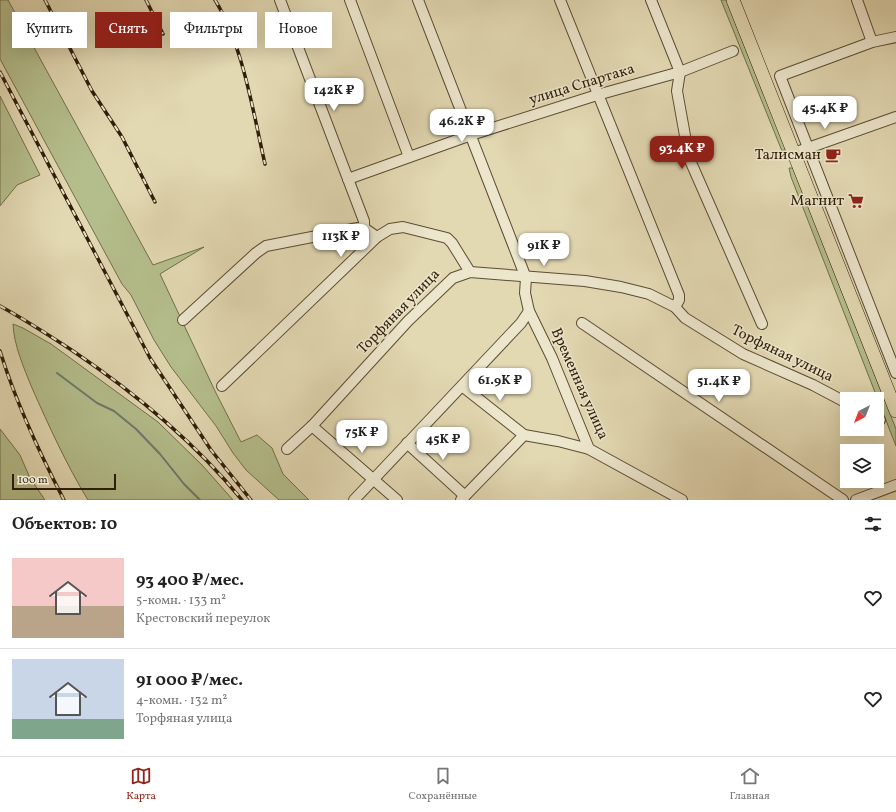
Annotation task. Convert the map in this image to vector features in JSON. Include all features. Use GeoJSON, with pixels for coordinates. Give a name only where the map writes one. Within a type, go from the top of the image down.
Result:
{"type":"FeatureCollection","features":[{"type":"Feature","properties":{"kind":"main road"},"geometry":{"type":"LineString","coordinates":[[732,0],[896,411]]}},
{"type":"Feature","properties":{"kind":"street"},"geometry":{"type":"LineString","coordinates":[[280,0],[364,221],[364,228]]}},
{"type":"Feature","properties":{"kind":"street"},"geometry":{"type":"LineString","coordinates":[[350,0],[409,157]]}},
{"type":"Feature","properties":{"kind":"street"},"geometry":{"type":"LineString","coordinates":[[418,0],[526,278]]}},
{"type":"Feature","properties":{"kind":"street"},"geometry":{"type":"LineString","coordinates":[[560,0],[679,295],[679,300],[675,307]]}},
{"type":"Feature","properties":{"kind":"street"},"geometry":{"type":"LineString","coordinates":[[651,0],[680,72],[677,91],[689,158],[762,324]]}},
{"type":"Feature","properties":{"kind":"street"},"geometry":{"type":"LineString","coordinates":[[857,0],[872,42]]}},
{"type":"Feature","properties":{"kind":"street"},"geometry":{"type":"LineString","coordinates":[[896,36],[872,42],[780,76],[896,373]]}},
{"type":"Feature","properties":{"kind":"street","name":"улица Спартака"},"geometry":{"type":"LineString","coordinates":[[348,179],[471,135],[598,95],[680,72],[733,51]]}},
{"type":"Feature","properties":{"kind":"street"},"geometry":{"type":"LineString","coordinates":[[794,153],[896,117]]}},
{"type":"Feature","properties":{"kind":"street"},"geometry":{"type":"LineString","coordinates":[[222,386],[378,237],[390,229],[403,227],[446,238],[452,243],[470,272]]}},
{"type":"Feature","properties":{"kind":"street"},"geometry":{"type":"LineString","coordinates":[[183,320],[256,252],[266,246],[364,228],[378,237]]}},
{"type":"Feature","properties":{"kind":"street","name":"Торфяная улица"},"geometry":{"type":"LineString","coordinates":[[287,450],[312,426],[408,321],[453,278],[470,272],[526,278],[585,281],[621,287],[649,294],[675,307],[685,318],[743,354],[840,400]]}},
{"type":"Feature","properties":{"kind":"street","name":"Временная улица"},"geometry":{"type":"LineString","coordinates":[[526,278],[525,293],[529,311],[552,358],[589,449],[682,500]]}},
{"type":"Feature","properties":{"kind":"street"},"geometry":{"type":"LineString","coordinates":[[354,500],[521,324],[529,311]]}},
{"type":"Feature","properties":{"kind":"street"},"geometry":{"type":"LineString","coordinates":[[582,323],[843,500]]}},
{"type":"Feature","properties":{"kind":"street"},"geometry":{"type":"LineString","coordinates":[[462,386],[524,435],[558,441],[589,449]]}},
{"type":"Feature","properties":{"kind":"street"},"geometry":{"type":"LineString","coordinates":[[312,426],[374,479],[396,500]]}},
{"type":"Feature","properties":{"kind":"street"},"geometry":{"type":"LineString","coordinates":[[407,443],[463,498],[524,435]]}},
{"type":"Feature","properties":{"kind":"street"},"geometry":{"type":"LineString","coordinates":[[856,500],[896,485]]}},
{"type":"Feature","properties":{"kind":"green space"},"geometry":{"type":"Polygon","coordinates":[[[0,0],[8,0],[15,12],[12,12],[12,48],[34,48],[153,265],[204,247],[160,274],[215,391],[241,442],[257,435],[272,448],[283,474],[309,500],[279,500],[246,470],[216,426],[171,367],[154,340],[131,295],[122,284],[0,59],[0,0]]]}},
{"type":"Feature","properties":{"kind":"green space"},"geometry":{"type":"Polygon","coordinates":[[[721,0],[726,0],[786,149],[782,151],[721,0]]]}},
{"type":"Feature","properties":{"kind":"green space"},"geometry":{"type":"Polygon","coordinates":[[[0,96],[40,175],[17,185],[0,206],[0,96]]]}},
{"type":"Feature","properties":{"kind":"green space"},"geometry":{"type":"Polygon","coordinates":[[[789,168],[793,168],[881,392],[875,392],[791,177],[789,168]]]}},
{"type":"Feature","properties":{"kind":"green space"},"geometry":{"type":"Polygon","coordinates":[[[13,324],[51,344],[158,422],[202,465],[233,500],[88,500],[51,431],[32,388],[17,349],[13,324]]]}},
{"type":"Feature","properties":{"kind":"green space"},"geometry":{"type":"Polygon","coordinates":[[[884,399],[896,429],[896,446],[884,415],[884,399]]]}},
{"type":"Feature","properties":{"kind":"green space"},"geometry":{"type":"Polygon","coordinates":[[[0,429],[20,455],[30,478],[45,500],[0,500],[0,429]]]}},
{"type":"Feature","properties":{"kind":"waterway"},"geometry":{"type":"LineString","coordinates":[[57,373],[97,403],[114,411],[136,429],[200,500]]}},
{"type":"Feature","properties":{"kind":"railway"},"geometry":{"type":"LineString","coordinates":[[45,0],[92,91],[122,137],[155,202]]}},
{"type":"Feature","properties":{"kind":"railway"},"geometry":{"type":"LineString","coordinates":[[146,0],[163,34]]}},
{"type":"Feature","properties":{"kind":"railway"},"geometry":{"type":"LineString","coordinates":[[215,0],[225,18],[240,58],[265,164]]}},
{"type":"Feature","properties":{"kind":"railway"},"geometry":{"type":"LineString","coordinates":[[0,72],[150,358],[211,450],[251,500]]}},
{"type":"Feature","properties":{"kind":"railway"},"geometry":{"type":"LineString","coordinates":[[0,306],[27,321],[94,365],[140,400],[183,437],[242,500]]}},
{"type":"Feature","properties":{"kind":"railway"},"geometry":{"type":"LineString","coordinates":[[0,351],[13,389],[29,427],[64,500]]}},
{"type":"Feature","properties":{"kind":"place","name":"Талисман"},"geometry":{"type":"Point","coordinates":[833,155]}},
{"type":"Feature","properties":{"kind":"place","name":"Магнит"},"geometry":{"type":"Point","coordinates":[856,201]}}]}
